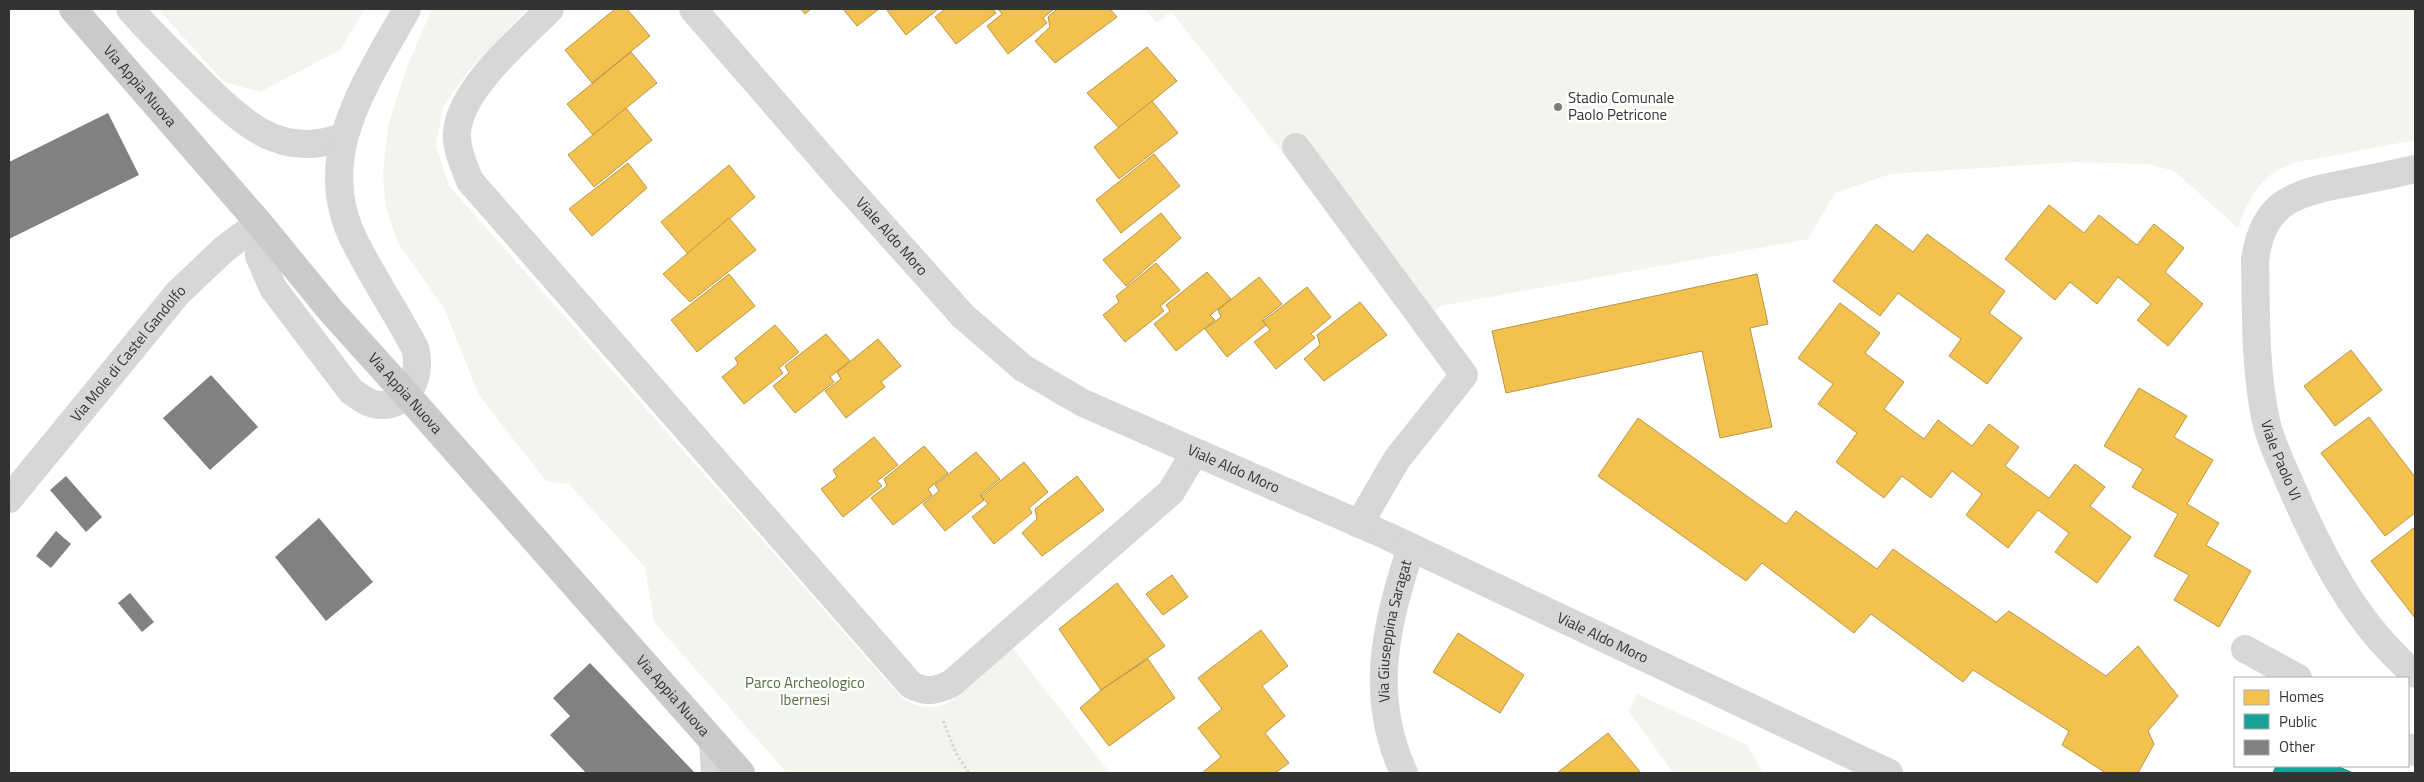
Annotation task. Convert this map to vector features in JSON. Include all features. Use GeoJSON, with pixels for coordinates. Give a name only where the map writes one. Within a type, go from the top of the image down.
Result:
{"type":"FeatureCollection","features":[{"type":"Feature","properties":{"kind":"main road","name":"Via Appia Nuova"},"geometry":{"type":"LineString","coordinates":[[73,9],[259,223],[332,312],[741,773]]}},
{"type":"Feature","properties":{"kind":"street"},"geometry":{"type":"LineString","coordinates":[[130,9],[154,36],[225,106],[256,130],[273,138],[300,144],[327,142],[343,137]]}},
{"type":"Feature","properties":{"kind":"street"},"geometry":{"type":"LineString","coordinates":[[259,223],[259,256],[273,288],[352,391],[369,403],[380,405],[390,404],[406,394],[416,382],[418,358],[412,342],[354,241],[347,224],[339,188],[343,137],[355,105],[407,9]]}},
{"type":"Feature","properties":{"kind":"street"},"geometry":{"type":"LineString","coordinates":[[550,9],[480,80],[464,111],[457,132],[460,155],[470,181],[910,685],[930,692],[952,683],[1171,492],[1195,452]]}},
{"type":"Feature","properties":{"kind":"street","name":"Viale Aldo Moro"},"geometry":{"type":"LineString","coordinates":[[693,9],[860,202],[963,316],[991,343],[1022,368],[1058,390],[1411,547],[1889,773]]}},
{"type":"Feature","properties":{"kind":"street"},"geometry":{"type":"LineString","coordinates":[[1296,147],[1464,375],[1397,459],[1359,524]]}},
{"type":"Feature","properties":{"kind":"street","name":"Viale Paolo VI"},"geometry":{"type":"LineString","coordinates":[[2415,169],[2304,192],[2280,204],[2272,212],[2263,228],[2255,260],[2260,384],[2264,413],[2270,435],[2308,526],[2328,566],[2366,621],[2386,645],[2415,674]]}},
{"type":"Feature","properties":{"kind":"street","name":"Via Mole di Castel Gandolfo"},"geometry":{"type":"LineString","coordinates":[[9,498],[177,294],[223,250],[259,223]]}},
{"type":"Feature","properties":{"kind":"street","name":"Via Giuseppina Saragat"},"geometry":{"type":"LineString","coordinates":[[1404,773],[1387,720],[1384,660],[1392,607],[1411,547]]}},
{"type":"Feature","properties":{"kind":"street"},"geometry":{"type":"LineString","coordinates":[[2245,649],[2296,677]]}},
{"type":"Feature","properties":{"kind":"street"},"geometry":{"type":"LineString","coordinates":[[713,742],[715,773]]}},
{"type":"Feature","properties":{"kind":"path"},"geometry":{"type":"LineString","coordinates":[[930,692],[956,753],[970,773]]}},
{"type":"Feature","properties":{"kind":"green space"},"geometry":{"type":"Polygon","coordinates":[[[158,9],[365,9],[340,50],[260,92],[224,82],[158,9]]]}},
{"type":"Feature","properties":{"kind":"green space","name":"Parco Archeologico Ibernesi"},"geometry":{"type":"Polygon","coordinates":[[[432,9],[527,9],[467,73],[443,107],[436,146],[449,186],[902,698],[923,707],[946,704],[1012,647],[1110,773],[787,773],[654,622],[645,567],[569,484],[546,481],[479,395],[444,308],[398,243],[386,208],[383,174],[388,126],[407,67],[432,9]]]}},
{"type":"Feature","properties":{"kind":"green space"},"geometry":{"type":"Polygon","coordinates":[[[1144,9],[2415,9],[2415,140],[2293,163],[2281,168],[2257,188],[2238,228],[2174,171],[2148,164],[2074,162],[1890,174],[1835,193],[1808,239],[1440,306],[1421,328],[1171,11],[1157,23],[1144,9]]]}},
{"type":"Feature","properties":{"kind":"green space"},"geometry":{"type":"Polygon","coordinates":[[[1637,694],[1747,745],[1763,773],[1673,773],[1629,711],[1637,694]]]}},
{"type":"Feature","properties":{"kind":"building: Homes"},"geometry":{"type":"Polygon","coordinates":[[[615,9],[627,9],[650,36],[592,83],[565,50],[615,9]]]}},
{"type":"Feature","properties":{"kind":"building: Homes"},"geometry":{"type":"Polygon","coordinates":[[[801,9],[811,9],[805,14],[801,9]]]}},
{"type":"Feature","properties":{"kind":"building: Homes"},"geometry":{"type":"Polygon","coordinates":[[[843,9],[879,9],[857,26],[843,9]]]}},
{"type":"Feature","properties":{"kind":"building: Homes"},"geometry":{"type":"Polygon","coordinates":[[[886,9],[938,9],[906,35],[886,9]]]}},
{"type":"Feature","properties":{"kind":"building: Homes"},"geometry":{"type":"Polygon","coordinates":[[[945,9],[993,9],[996,13],[956,44],[935,17],[945,9]]]}},
{"type":"Feature","properties":{"kind":"building: Homes"},"geometry":{"type":"Polygon","coordinates":[[[998,9],[1054,9],[1043,18],[1047,23],[1008,54],[987,26],[1002,14],[998,9]]]}},
{"type":"Feature","properties":{"kind":"building: Homes"},"geometry":{"type":"Polygon","coordinates":[[[1057,9],[1110,9],[1117,17],[1055,63],[1035,41],[1050,27],[1048,17],[1057,9]]]}},
{"type":"Feature","properties":{"kind":"building: Homes"},"geometry":{"type":"Polygon","coordinates":[[[1147,47],[1177,81],[1119,128],[1087,93],[1147,47]]]}},
{"type":"Feature","properties":{"kind":"building: Homes"},"geometry":{"type":"Polygon","coordinates":[[[631,52],[657,83],[593,135],[567,104],[631,52]]]}},
{"type":"Feature","properties":{"kind":"building: Homes"},"geometry":{"type":"Polygon","coordinates":[[[1152,101],[1178,133],[1119,179],[1094,147],[1152,101]]]}},
{"type":"Feature","properties":{"kind":"building: Homes"},"geometry":{"type":"Polygon","coordinates":[[[626,108],[652,140],[594,187],[568,155],[626,108]]]}},
{"type":"Feature","properties":{"kind":"building: Homes"},"geometry":{"type":"Polygon","coordinates":[[[1154,154],[1180,186],[1121,233],[1096,200],[1154,154]]]}},
{"type":"Feature","properties":{"kind":"building: Homes"},"geometry":{"type":"Polygon","coordinates":[[[628,163],[647,188],[592,236],[569,209],[628,163]]]}},
{"type":"Feature","properties":{"kind":"building: Homes"},"geometry":{"type":"Polygon","coordinates":[[[729,165],[755,197],[688,254],[661,222],[729,165]]]}},
{"type":"Feature","properties":{"kind":"building: Homes"},"geometry":{"type":"Polygon","coordinates":[[[2049,205],[2084,233],[2099,215],[2137,245],[2154,224],[2184,248],[2165,272],[2203,304],[2168,346],[2137,320],[2151,304],[2118,277],[2097,304],[2070,282],[2055,300],[2005,259],[2049,205]]]}},
{"type":"Feature","properties":{"kind":"building: Homes"},"geometry":{"type":"Polygon","coordinates":[[[1161,213],[1181,238],[1126,286],[1103,260],[1161,213]]]}},
{"type":"Feature","properties":{"kind":"building: Homes"},"geometry":{"type":"Polygon","coordinates":[[[729,218],[756,250],[690,302],[663,274],[729,218]]]}},
{"type":"Feature","properties":{"kind":"building: Homes"},"geometry":{"type":"Polygon","coordinates":[[[1876,224],[1913,252],[1927,234],[2005,291],[1989,313],[2022,338],[1987,384],[1949,356],[1961,339],[1898,293],[1880,316],[1833,281],[1876,224]]]}},
{"type":"Feature","properties":{"kind":"building: Homes"},"geometry":{"type":"Polygon","coordinates":[[[1156,263],[1180,290],[1160,306],[1164,311],[1125,342],[1103,315],[1119,302],[1116,296],[1156,263]]]}},
{"type":"Feature","properties":{"kind":"building: Homes"},"geometry":{"type":"Polygon","coordinates":[[[1207,272],[1231,299],[1210,315],[1215,320],[1176,351],[1154,324],[1170,311],[1166,305],[1207,272]]]}},
{"type":"Feature","properties":{"kind":"building: Homes"},"geometry":{"type":"Polygon","coordinates":[[[729,274],[755,306],[697,352],[671,320],[729,274]]]}},
{"type":"Feature","properties":{"kind":"building: Homes"},"geometry":{"type":"Polygon","coordinates":[[[1757,274],[1768,324],[1750,328],[1772,427],[1720,438],[1702,351],[1506,393],[1492,331],[1757,274]]]}},
{"type":"Feature","properties":{"kind":"building: Homes"},"geometry":{"type":"Polygon","coordinates":[[[1259,277],[1282,304],[1262,320],[1266,325],[1227,357],[1205,329],[1221,317],[1218,310],[1259,277]]]}},
{"type":"Feature","properties":{"kind":"building: Homes"},"geometry":{"type":"Polygon","coordinates":[[[1307,287],[1331,317],[1311,334],[1315,338],[1276,369],[1254,342],[1270,330],[1263,321],[1307,287]]]}},
{"type":"Feature","properties":{"kind":"building: Homes"},"geometry":{"type":"Polygon","coordinates":[[[1360,302],[1387,335],[1324,381],[1304,359],[1320,345],[1317,335],[1360,302]]]}},
{"type":"Feature","properties":{"kind":"building: Homes"},"geometry":{"type":"Polygon","coordinates":[[[1840,303],[1880,333],[1865,353],[1904,382],[1884,409],[1924,439],[1938,420],[1972,446],[1989,424],[2019,447],[2005,466],[2049,498],[2075,464],[2105,487],[2090,506],[2131,537],[2097,583],[2055,552],[2069,533],[2038,510],[2008,548],[1966,515],[1982,494],[1952,471],[1931,498],[1902,476],[1884,498],[1836,462],[1857,433],[1818,404],[1833,384],[1798,358],[1840,303]]]}},
{"type":"Feature","properties":{"kind":"building: Homes"},"geometry":{"type":"Polygon","coordinates":[[[775,325],[799,352],[779,368],[783,373],[744,404],[722,377],[738,364],[735,358],[775,325]]]}},
{"type":"Feature","properties":{"kind":"building: Homes"},"geometry":{"type":"Polygon","coordinates":[[[826,334],[850,361],[830,377],[834,382],[795,413],[773,386],[789,373],[785,366],[826,334]]]}},
{"type":"Feature","properties":{"kind":"building: Homes"},"geometry":{"type":"Polygon","coordinates":[[[878,339],[901,366],[881,382],[885,387],[846,418],[825,391],[841,379],[837,372],[878,339]]]}},
{"type":"Feature","properties":{"kind":"building: Homes"},"geometry":{"type":"Polygon","coordinates":[[[2351,350],[2382,390],[2335,426],[2304,386],[2351,350]]]}},
{"type":"Feature","properties":{"kind":"building: Homes"},"geometry":{"type":"Polygon","coordinates":[[[2139,388],[2187,416],[2174,437],[2213,460],[2187,504],[2219,523],[2206,545],[2251,571],[2219,627],[2174,600],[2189,575],[2154,556],[2178,514],[2132,487],[2143,469],[2104,446],[2139,388]]]}},
{"type":"Feature","properties":{"kind":"building: Homes"},"geometry":{"type":"Polygon","coordinates":[[[2369,417],[2415,477],[2415,513],[2385,536],[2321,453],[2369,417]]]}},
{"type":"Feature","properties":{"kind":"building: Homes"},"geometry":{"type":"Polygon","coordinates":[[[1638,418],[1786,524],[1796,511],[1877,569],[1893,549],[1996,622],[2009,611],[2106,676],[2138,646],[2178,696],[2148,731],[2154,744],[2138,773],[2106,773],[2062,745],[2069,731],[1973,670],[1963,682],[1871,614],[1854,633],[1762,563],[1746,581],[1598,476],[1638,418]]]}},
{"type":"Feature","properties":{"kind":"building: Homes"},"geometry":{"type":"Polygon","coordinates":[[[874,437],[898,465],[877,481],[882,486],[843,517],[821,489],[837,477],[833,470],[874,437]]]}},
{"type":"Feature","properties":{"kind":"building: Homes"},"geometry":{"type":"Polygon","coordinates":[[[924,446],[948,473],[928,489],[932,495],[893,525],[871,498],[887,486],[884,479],[924,446]]]}},
{"type":"Feature","properties":{"kind":"building: Homes"},"geometry":{"type":"Polygon","coordinates":[[[976,452],[1000,479],[980,495],[984,500],[945,531],[923,504],[939,491],[935,485],[976,452]]]}},
{"type":"Feature","properties":{"kind":"building: Homes"},"geometry":{"type":"Polygon","coordinates":[[[1024,462],[1048,492],[1029,508],[1032,513],[994,544],[972,517],[988,504],[981,496],[1024,462]]]}},
{"type":"Feature","properties":{"kind":"building: Homes"},"geometry":{"type":"Polygon","coordinates":[[[1077,476],[1104,510],[1042,556],[1022,533],[1037,519],[1035,509],[1077,476]]]}},
{"type":"Feature","properties":{"kind":"building: Homes"},"geometry":{"type":"Polygon","coordinates":[[[2415,527],[2415,618],[2371,561],[2415,527]]]}},
{"type":"Feature","properties":{"kind":"building: Homes"},"geometry":{"type":"Polygon","coordinates":[[[1172,575],[1188,597],[1163,615],[1146,594],[1172,575]]]}},
{"type":"Feature","properties":{"kind":"building: Homes"},"geometry":{"type":"Polygon","coordinates":[[[1117,583],[1165,646],[1101,690],[1059,629],[1117,583]]]}},
{"type":"Feature","properties":{"kind":"building: Homes"},"geometry":{"type":"Polygon","coordinates":[[[1261,630],[1288,666],[1262,686],[1285,716],[1265,733],[1289,763],[1275,773],[1202,773],[1221,757],[1198,728],[1222,709],[1198,678],[1261,630]]]}},
{"type":"Feature","properties":{"kind":"building: Homes"},"geometry":{"type":"Polygon","coordinates":[[[1458,633],[1524,675],[1500,713],[1433,672],[1458,633]]]}},
{"type":"Feature","properties":{"kind":"building: Homes"},"geometry":{"type":"Polygon","coordinates":[[[1148,659],[1175,698],[1109,746],[1080,708],[1101,690],[1148,659]]]}},
{"type":"Feature","properties":{"kind":"building: Homes"},"geometry":{"type":"Polygon","coordinates":[[[1608,733],[1641,773],[1557,773],[1608,733]]]}},
{"type":"Feature","properties":{"kind":"building: Public"},"geometry":{"type":"Polygon","coordinates":[[[2276,767],[2339,767],[2353,773],[2273,773],[2276,767]]]}},
{"type":"Feature","properties":{"kind":"building: Other"},"geometry":{"type":"Polygon","coordinates":[[[108,113],[139,175],[9,239],[9,162],[108,113]]]}},
{"type":"Feature","properties":{"kind":"building: Other"},"geometry":{"type":"Polygon","coordinates":[[[211,375],[258,427],[210,470],[163,418],[211,375]]]}},
{"type":"Feature","properties":{"kind":"building: Other"},"geometry":{"type":"Polygon","coordinates":[[[66,476],[102,517],[86,532],[50,490],[66,476]]]}},
{"type":"Feature","properties":{"kind":"building: Other"},"geometry":{"type":"Polygon","coordinates":[[[319,518],[373,582],[326,621],[275,557],[319,518]]]}},
{"type":"Feature","properties":{"kind":"building: Other"},"geometry":{"type":"Polygon","coordinates":[[[56,531],[71,544],[51,568],[36,556],[56,531]]]}},
{"type":"Feature","properties":{"kind":"building: Other"},"geometry":{"type":"Polygon","coordinates":[[[130,593],[154,622],[142,632],[118,603],[130,593]]]}},
{"type":"Feature","properties":{"kind":"building: Other"},"geometry":{"type":"Polygon","coordinates":[[[590,663],[695,773],[586,773],[550,735],[570,716],[553,698],[590,663]]]}},
{"type":"Feature","properties":{"kind":"place","name":"Stadio Comunale Paolo Petricone"},"geometry":{"type":"Point","coordinates":[1558,107]}}]}
